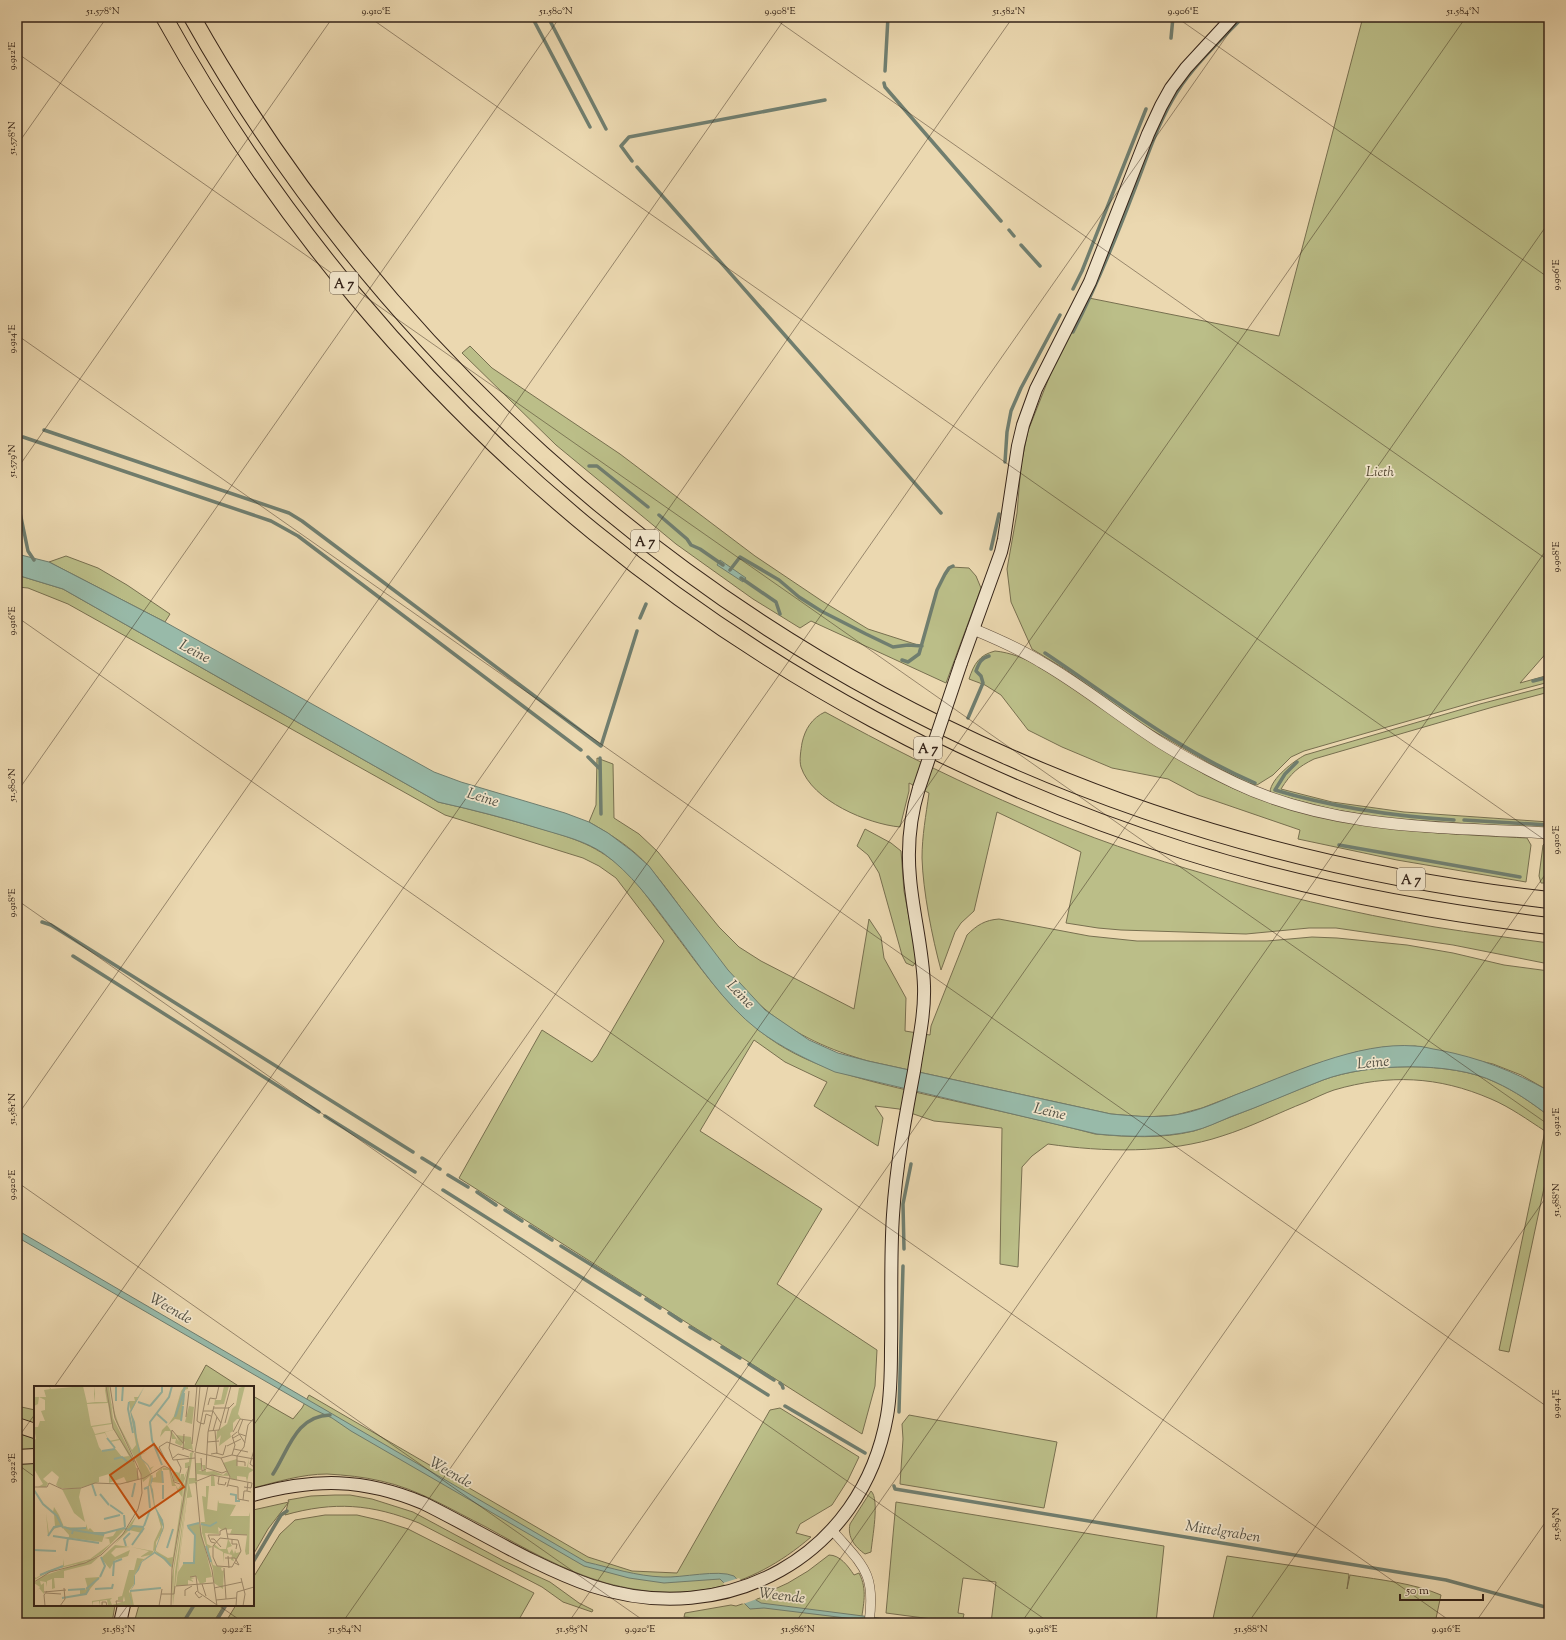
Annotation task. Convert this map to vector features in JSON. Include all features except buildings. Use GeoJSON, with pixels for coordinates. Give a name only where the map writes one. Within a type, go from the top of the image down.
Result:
{"type":"FeatureCollection","features":[{"type":"Feature","properties":{"kind":"highway","name":"A 7"},"geometry":{"type":"LineString","coordinates":[[164,17],[230,128],[287,209],[350,291],[419,369],[492,443],[569,512],[649,576],[732,635],[819,689],[951,759],[1043,800],[1138,836],[1234,866],[1332,890],[1431,909],[1549,926]]}},
{"type":"Feature","properties":{"kind":"highway","name":"A 7"},"geometry":{"type":"LineString","coordinates":[[192,17],[246,107],[306,194],[370,275],[438,352],[510,425],[586,493],[666,557],[748,615],[832,667],[918,715],[1013,759],[1116,800],[1221,834],[1332,862],[1437,884],[1549,900]]}},
{"type":"Feature","properties":{"kind":"highway"},"geometry":{"type":"LineString","coordinates":[[17,1425],[34,1431]]}},
{"type":"Feature","properties":{"kind":"highway"},"geometry":{"type":"LineString","coordinates":[[17,1457],[34,1456]]}},
{"type":"Feature","properties":{"kind":"main road"},"geometry":{"type":"LineString","coordinates":[[254,1495],[299,1484],[322,1482],[374,1486],[402,1494],[422,1503],[549,1568],[593,1586],[633,1595],[671,1599],[688,1599],[712,1595],[756,1583],[788,1566],[832,1530],[848,1510],[865,1483],[879,1451],[887,1415],[891,1371],[893,1218],[897,1172],[904,1125],[922,1025],[924,988],[921,948],[908,861],[909,839],[914,803],[961,663],[1001,552],[1018,446],[1023,425],[1036,389],[1090,282],[1148,134],[1161,106],[1171,88],[1186,68],[1233,17]]}},
{"type":"Feature","properties":{"kind":"main road"},"geometry":{"type":"LineString","coordinates":[[120,1623],[124,1606]]}},
{"type":"Feature","properties":{"kind":"street"},"geometry":{"type":"LineString","coordinates":[[974,629],[1016,647],[1040,661],[1161,743],[1260,794],[1313,810],[1383,823],[1549,833]]}},
{"type":"Feature","properties":{"kind":"street"},"geometry":{"type":"LineString","coordinates":[[832,1530],[860,1561],[871,1585],[871,1609],[869,1623]]}},
{"type":"Feature","properties":{"kind":"green space","name":"Lieth"},"geometry":{"type":"Polygon","coordinates":[[[1363,17],[1549,17],[1549,650],[1520,683],[1549,675],[1549,682],[1304,751],[1291,757],[1273,775],[1257,785],[1248,783],[1209,763],[1143,725],[1065,669],[1032,649],[1011,602],[1007,569],[1017,513],[1021,465],[1028,431],[1054,365],[1089,298],[1279,336],[1363,17]]]}},
{"type":"Feature","properties":{"kind":"green space"},"geometry":{"type":"Polygon","coordinates":[[[470,346],[492,368],[620,454],[755,556],[822,601],[868,629],[921,646],[939,585],[951,567],[969,568],[976,576],[981,588],[946,683],[811,621],[800,628],[753,599],[676,544],[556,445],[462,353],[470,346]]]}},
{"type":"Feature","properties":{"kind":"green space"},"geometry":{"type":"Polygon","coordinates":[[[66,556],[98,568],[127,585],[170,614],[165,622],[49,562],[66,556]]]}},
{"type":"Feature","properties":{"kind":"green space"},"geometry":{"type":"Polygon","coordinates":[[[17,575],[63,589],[438,802],[559,834],[601,852],[621,867],[637,883],[714,985],[744,1017],[778,1044],[827,1068],[880,1084],[1028,1117],[1095,1134],[1132,1136],[1182,1134],[1194,1131],[1323,1080],[1342,1074],[1363,1070],[1410,1067],[1456,1070],[1477,1075],[1495,1082],[1536,1106],[1549,1116],[1549,1168],[1509,1352],[1499,1350],[1545,1131],[1512,1110],[1491,1099],[1471,1091],[1433,1082],[1413,1080],[1374,1081],[1334,1090],[1254,1124],[1202,1142],[1158,1149],[1135,1150],[1091,1149],[1048,1144],[1032,1156],[1022,1167],[1018,1267],[1000,1264],[1002,1128],[934,1121],[899,1109],[875,1106],[883,1118],[878,1146],[814,1106],[827,1082],[785,1062],[754,1040],[700,1131],[822,1209],[777,1284],[877,1350],[875,1386],[862,1434],[459,1178],[542,1030],[592,1062],[597,1056],[664,941],[616,878],[599,866],[583,858],[445,815],[68,604],[28,588],[17,587],[17,575]]]}},
{"type":"Feature","properties":{"kind":"green space"},"geometry":{"type":"Polygon","coordinates":[[[995,651],[1018,656],[1039,666],[1204,774],[1243,792],[1282,806],[1321,817],[1402,830],[1527,838],[1531,845],[1526,882],[1397,860],[1298,839],[1300,830],[1198,795],[1168,779],[1112,768],[1062,747],[1028,730],[1001,695],[985,685],[969,679],[978,661],[985,655],[995,651]]]}},
{"type":"Feature","properties":{"kind":"green space"},"geometry":{"type":"Polygon","coordinates":[[[1549,686],[1549,692],[1314,759],[1295,771],[1281,789],[1332,802],[1404,812],[1549,822],[1549,829],[1382,818],[1331,809],[1270,792],[1274,781],[1289,766],[1305,755],[1480,704],[1549,686]]]}},
{"type":"Feature","properties":{"kind":"green space"},"geometry":{"type":"Polygon","coordinates":[[[825,712],[957,780],[1048,820],[1094,838],[1188,869],[1310,902],[1435,927],[1549,943],[1549,964],[1453,945],[1336,928],[1309,928],[1246,934],[1121,930],[1066,923],[1081,852],[997,812],[974,911],[961,923],[955,932],[941,970],[928,914],[922,858],[924,826],[929,793],[909,783],[909,791],[900,827],[887,825],[858,816],[829,800],[807,779],[801,767],[800,761],[802,743],[807,729],[816,717],[825,712]]]}},
{"type":"Feature","properties":{"kind":"green space"},"geometry":{"type":"Polygon","coordinates":[[[597,758],[613,764],[614,818],[639,834],[658,852],[719,927],[739,947],[761,961],[854,1009],[869,919],[881,937],[884,958],[906,998],[905,1031],[930,1035],[931,1026],[967,935],[974,928],[985,922],[999,919],[1089,936],[1137,941],[1267,941],[1312,937],[1337,938],[1407,945],[1453,953],[1504,965],[1549,971],[1549,1091],[1521,1075],[1493,1064],[1415,1046],[1384,1047],[1356,1052],[1313,1065],[1202,1108],[1176,1115],[1147,1117],[1111,1114],[868,1061],[840,1052],[802,1035],[766,1010],[749,995],[719,960],[643,860],[621,842],[589,822],[596,805],[597,758]]]}},
{"type":"Feature","properties":{"kind":"green space"},"geometry":{"type":"Polygon","coordinates":[[[865,829],[891,843],[901,851],[904,891],[917,960],[913,966],[906,963],[902,955],[879,873],[868,855],[857,846],[865,829]]]}},
{"type":"Feature","properties":{"kind":"green space"},"geometry":{"type":"Polygon","coordinates":[[[1549,839],[1549,883],[1541,883],[1539,876],[1543,845],[1549,839]]]}},
{"type":"Feature","properties":{"kind":"green space"},"geometry":{"type":"Polygon","coordinates":[[[206,1365],[238,1386],[195,1386],[206,1365]]]}},
{"type":"Feature","properties":{"kind":"green space"},"geometry":{"type":"Polygon","coordinates":[[[309,1395],[588,1557],[632,1571],[677,1573],[770,1410],[780,1408],[859,1457],[848,1480],[832,1505],[800,1524],[796,1533],[811,1537],[788,1555],[764,1570],[715,1588],[689,1592],[663,1592],[635,1589],[590,1578],[560,1566],[435,1501],[395,1485],[361,1477],[318,1474],[254,1488],[254,1397],[293,1419],[302,1408],[309,1395]]]}},
{"type":"Feature","properties":{"kind":"green space"},"geometry":{"type":"Polygon","coordinates":[[[17,1406],[34,1410],[34,1423],[17,1420],[17,1406]]]}},
{"type":"Feature","properties":{"kind":"green space"},"geometry":{"type":"Polygon","coordinates":[[[909,1415],[1057,1442],[1044,1508],[900,1484],[903,1439],[902,1424],[909,1415]]]}},
{"type":"Feature","properties":{"kind":"green space"},"geometry":{"type":"Polygon","coordinates":[[[17,1433],[34,1439],[34,1449],[17,1451],[17,1433]]]}},
{"type":"Feature","properties":{"kind":"green space"},"geometry":{"type":"Polygon","coordinates":[[[34,1462],[34,1606],[115,1606],[112,1623],[17,1623],[17,1464],[34,1462]]]}},
{"type":"Feature","properties":{"kind":"green space"},"geometry":{"type":"Polygon","coordinates":[[[871,1491],[874,1495],[875,1502],[875,1520],[871,1552],[865,1554],[853,1541],[849,1529],[850,1524],[871,1491]]]}},
{"type":"Feature","properties":{"kind":"green space"},"geometry":{"type":"Polygon","coordinates":[[[350,1495],[372,1499],[413,1512],[504,1561],[550,1582],[579,1603],[593,1610],[592,1612],[563,1602],[542,1587],[419,1523],[369,1508],[337,1506],[285,1515],[288,1503],[268,1529],[254,1553],[254,1510],[289,1502],[288,1500],[311,1496],[350,1495]]]}},
{"type":"Feature","properties":{"kind":"green space"},"geometry":{"type":"Polygon","coordinates":[[[896,1502],[1164,1546],[1156,1623],[991,1623],[996,1582],[963,1578],[958,1613],[964,1614],[962,1623],[886,1613],[896,1502]]]}},
{"type":"Feature","properties":{"kind":"green space"},"geometry":{"type":"Polygon","coordinates":[[[325,1515],[357,1515],[383,1521],[408,1529],[534,1593],[517,1623],[225,1623],[235,1606],[254,1606],[254,1576],[280,1534],[295,1520],[325,1515]]]}},
{"type":"Feature","properties":{"kind":"green space"},"geometry":{"type":"Polygon","coordinates":[[[829,1555],[833,1555],[840,1559],[854,1575],[859,1573],[862,1579],[864,1604],[861,1623],[712,1623],[709,1619],[684,1617],[685,1613],[731,1605],[736,1606],[763,1597],[764,1594],[788,1583],[808,1571],[829,1555]]]}},
{"type":"Feature","properties":{"kind":"green space"},"geometry":{"type":"Polygon","coordinates":[[[1227,1556],[1349,1574],[1347,1589],[1350,1575],[1397,1582],[1430,1591],[1441,1595],[1435,1623],[1212,1623],[1227,1556]]]}},
{"type":"Feature","properties":{"kind":"green space"},"geometry":{"type":"Polygon","coordinates":[[[139,1606],[223,1606],[213,1623],[134,1623],[139,1606]]]}},
{"type":"Feature","properties":{"kind":"water","name":"Leine"},"geometry":{"type":"Polygon","coordinates":[[[17,554],[49,562],[165,622],[434,772],[461,782],[565,813],[589,822],[608,833],[649,866],[728,970],[765,1010],[809,1040],[838,1053],[868,1061],[1111,1114],[1151,1117],[1183,1114],[1213,1104],[1300,1069],[1347,1054],[1393,1046],[1418,1046],[1454,1053],[1482,1061],[1509,1071],[1536,1084],[1549,1091],[1549,1116],[1509,1089],[1477,1075],[1456,1070],[1434,1068],[1386,1068],[1342,1074],[1323,1080],[1207,1127],[1193,1131],[1157,1136],[1121,1136],[1097,1134],[835,1072],[786,1048],[758,1030],[733,1008],[632,878],[603,853],[589,845],[567,837],[505,818],[438,802],[63,589],[17,575],[17,554]]]}},
{"type":"Feature","properties":{"kind":"water"},"geometry":{"type":"Polygon","coordinates":[[[720,560],[746,578],[743,582],[717,565],[720,560]]]}},
{"type":"Feature","properties":{"kind":"water"},"geometry":{"type":"Polygon","coordinates":[[[17,1230],[586,1562],[643,1575],[663,1577],[719,1573],[727,1574],[734,1576],[756,1600],[761,1603],[918,1623],[887,1623],[764,1608],[750,1609],[720,1579],[664,1583],[629,1578],[584,1566],[351,1431],[332,1418],[315,1410],[17,1237],[17,1230]]]}},
{"type":"Feature","properties":{"kind":"pier"},"geometry":{"type":"Polygon","coordinates":[[[739,1578],[757,1599],[743,1604],[723,1583],[739,1578]]]}},
{"type":"Feature","properties":{"kind":"waterway"},"geometry":{"type":"LineString","coordinates":[[532,17],[590,127]]}},
{"type":"Feature","properties":{"kind":"waterway"},"geometry":{"type":"LineString","coordinates":[[548,17],[606,129]]}},
{"type":"Feature","properties":{"kind":"waterway"},"geometry":{"type":"LineString","coordinates":[[885,71],[888,17]]}},
{"type":"Feature","properties":{"kind":"waterway"},"geometry":{"type":"LineString","coordinates":[[1171,38],[1173,17]]}},
{"type":"Feature","properties":{"kind":"waterway"},"geometry":{"type":"LineString","coordinates":[[1073,332],[1104,265],[1152,143],[1170,104],[1192,72],[1243,17]]}},
{"type":"Feature","properties":{"kind":"waterway"},"geometry":{"type":"LineString","coordinates":[[884,83],[885,87],[1001,221]]}},
{"type":"Feature","properties":{"kind":"waterway"},"geometry":{"type":"LineString","coordinates":[[632,161],[621,146],[629,137],[825,100]]}},
{"type":"Feature","properties":{"kind":"waterway"},"geometry":{"type":"LineString","coordinates":[[1073,289],[1082,271],[1146,109]]}},
{"type":"Feature","properties":{"kind":"waterway"},"geometry":{"type":"LineString","coordinates":[[637,167],[941,513]]}},
{"type":"Feature","properties":{"kind":"waterway"},"geometry":{"type":"LineString","coordinates":[[1009,230],[1014,236]]}},
{"type":"Feature","properties":{"kind":"waterway"},"geometry":{"type":"LineString","coordinates":[[1021,245],[1040,266]]}},
{"type":"Feature","properties":{"kind":"waterway"},"geometry":{"type":"LineString","coordinates":[[1005,462],[1007,432],[1011,411],[1021,388],[1060,315]]}},
{"type":"Feature","properties":{"kind":"waterway"},"geometry":{"type":"LineString","coordinates":[[44,430],[289,513],[302,521],[601,746],[637,631]]}},
{"type":"Feature","properties":{"kind":"waterway"},"geometry":{"type":"LineString","coordinates":[[23,437],[271,521],[298,536],[581,750]]}},
{"type":"Feature","properties":{"kind":"waterway"},"geometry":{"type":"LineString","coordinates":[[589,466],[597,466],[648,507]]}},
{"type":"Feature","properties":{"kind":"waterway"},"geometry":{"type":"LineString","coordinates":[[17,498],[28,551],[34,560]]}},
{"type":"Feature","properties":{"kind":"waterway"},"geometry":{"type":"LineString","coordinates":[[991,549],[999,514]]}},
{"type":"Feature","properties":{"kind":"waterway"},"geometry":{"type":"LineString","coordinates":[[659,515],[687,539],[691,545],[700,549],[723,565]]}},
{"type":"Feature","properties":{"kind":"waterway"},"geometry":{"type":"LineString","coordinates":[[730,570],[740,557],[779,580],[799,597],[821,611],[866,634],[893,647],[908,645],[922,646]]}},
{"type":"Feature","properties":{"kind":"waterway"},"geometry":{"type":"LineString","coordinates":[[902,660],[908,662],[919,654],[937,590],[945,574],[949,568],[953,566]]}},
{"type":"Feature","properties":{"kind":"waterway"},"geometry":{"type":"LineString","coordinates":[[741,578],[776,602],[780,614]]}},
{"type":"Feature","properties":{"kind":"waterway"},"geometry":{"type":"LineString","coordinates":[[640,618],[646,604]]}},
{"type":"Feature","properties":{"kind":"waterway"},"geometry":{"type":"LineString","coordinates":[[1045,653],[1147,723],[1199,755],[1255,783]]}},
{"type":"Feature","properties":{"kind":"waterway"},"geometry":{"type":"LineString","coordinates":[[968,718],[983,683],[981,676],[976,671],[981,661],[989,656]]}},
{"type":"Feature","properties":{"kind":"waterway"},"geometry":{"type":"LineString","coordinates":[[1533,681],[1549,677]]}},
{"type":"Feature","properties":{"kind":"waterway"},"geometry":{"type":"LineString","coordinates":[[588,757],[600,769]]}},
{"type":"Feature","properties":{"kind":"waterway"},"geometry":{"type":"LineString","coordinates":[[600,758],[601,814]]}},
{"type":"Feature","properties":{"kind":"waterway"},"geometry":{"type":"LineString","coordinates":[[1297,762],[1285,774],[1275,790],[1320,802],[1364,810],[1454,820]]}},
{"type":"Feature","properties":{"kind":"waterway"},"geometry":{"type":"LineString","coordinates":[[1464,820],[1549,825]]}},
{"type":"Feature","properties":{"kind":"waterway"},"geometry":{"type":"LineString","coordinates":[[1339,845],[1520,877]]}},
{"type":"Feature","properties":{"kind":"waterway"},"geometry":{"type":"LineString","coordinates":[[42,922],[51,925],[413,1152]]}},
{"type":"Feature","properties":{"kind":"waterway"},"geometry":{"type":"LineString","coordinates":[[73,956],[319,1112]]}},
{"type":"Feature","properties":{"kind":"waterway"},"geometry":{"type":"LineString","coordinates":[[325,1116],[415,1172]]}},
{"type":"Feature","properties":{"kind":"waterway"},"geometry":{"type":"LineString","coordinates":[[422,1158],[440,1169]]}},
{"type":"Feature","properties":{"kind":"waterway"},"geometry":{"type":"LineString","coordinates":[[904,1249],[903,1204],[911,1164]]}},
{"type":"Feature","properties":{"kind":"waterway"},"geometry":{"type":"LineString","coordinates":[[448,1175],[468,1187]]}},
{"type":"Feature","properties":{"kind":"waterway"},"geometry":{"type":"LineString","coordinates":[[443,1190],[768,1395]]}},
{"type":"Feature","properties":{"kind":"waterway"},"geometry":{"type":"LineString","coordinates":[[477,1192],[496,1205]]}},
{"type":"Feature","properties":{"kind":"waterway"},"geometry":{"type":"LineString","coordinates":[[505,1210],[522,1221]]}},
{"type":"Feature","properties":{"kind":"waterway"},"geometry":{"type":"LineString","coordinates":[[530,1226],[552,1240]]}},
{"type":"Feature","properties":{"kind":"waterway"},"geometry":{"type":"LineString","coordinates":[[561,1246],[640,1295]]}},
{"type":"Feature","properties":{"kind":"waterway"},"geometry":{"type":"LineString","coordinates":[[899,1412],[903,1266]]}},
{"type":"Feature","properties":{"kind":"waterway"},"geometry":{"type":"LineString","coordinates":[[646,1299],[660,1308]]}},
{"type":"Feature","properties":{"kind":"waterway"},"geometry":{"type":"LineString","coordinates":[[669,1313],[681,1321]]}},
{"type":"Feature","properties":{"kind":"waterway"},"geometry":{"type":"LineString","coordinates":[[690,1327],[710,1339]]}},
{"type":"Feature","properties":{"kind":"waterway"},"geometry":{"type":"LineString","coordinates":[[722,1347],[740,1358]]}},
{"type":"Feature","properties":{"kind":"waterway"},"geometry":{"type":"LineString","coordinates":[[749,1364],[774,1380]]}},
{"type":"Feature","properties":{"kind":"waterway"},"geometry":{"type":"LineString","coordinates":[[780,1383],[783,1388]]}},
{"type":"Feature","properties":{"kind":"waterway"},"geometry":{"type":"LineString","coordinates":[[785,1406],[865,1453]]}},
{"type":"Feature","properties":{"kind":"waterway"},"geometry":{"type":"LineString","coordinates":[[273,1474],[289,1445],[301,1428],[309,1421],[318,1417],[330,1415]]}},
{"type":"Feature","properties":{"kind":"waterway","name":"Mittelgraben"},"geometry":{"type":"LineString","coordinates":[[894,1486],[895,1489],[1446,1580],[1549,1608]]}},
{"type":"Feature","properties":{"kind":"waterway"},"geometry":{"type":"LineString","coordinates":[[254,1560],[281,1515],[287,1511]]}},
{"type":"Feature","properties":{"kind":"waterway"},"geometry":{"type":"LineString","coordinates":[[183,1623],[193,1606]]}},
{"type":"Feature","properties":{"kind":"waterway"},"geometry":{"type":"LineString","coordinates":[[215,1623],[225,1606]]}},
{"type":"Feature","properties":{"kind":"water label","name":"Weende"},"geometry":{"type":"Point","coordinates":[171,1308]}},
{"type":"Feature","properties":{"kind":"water label","name":"Weende"},"geometry":{"type":"Point","coordinates":[451,1472]}},
{"type":"Feature","properties":{"kind":"water label","name":"Weende"},"geometry":{"type":"Point","coordinates":[782,1595]}}]}
